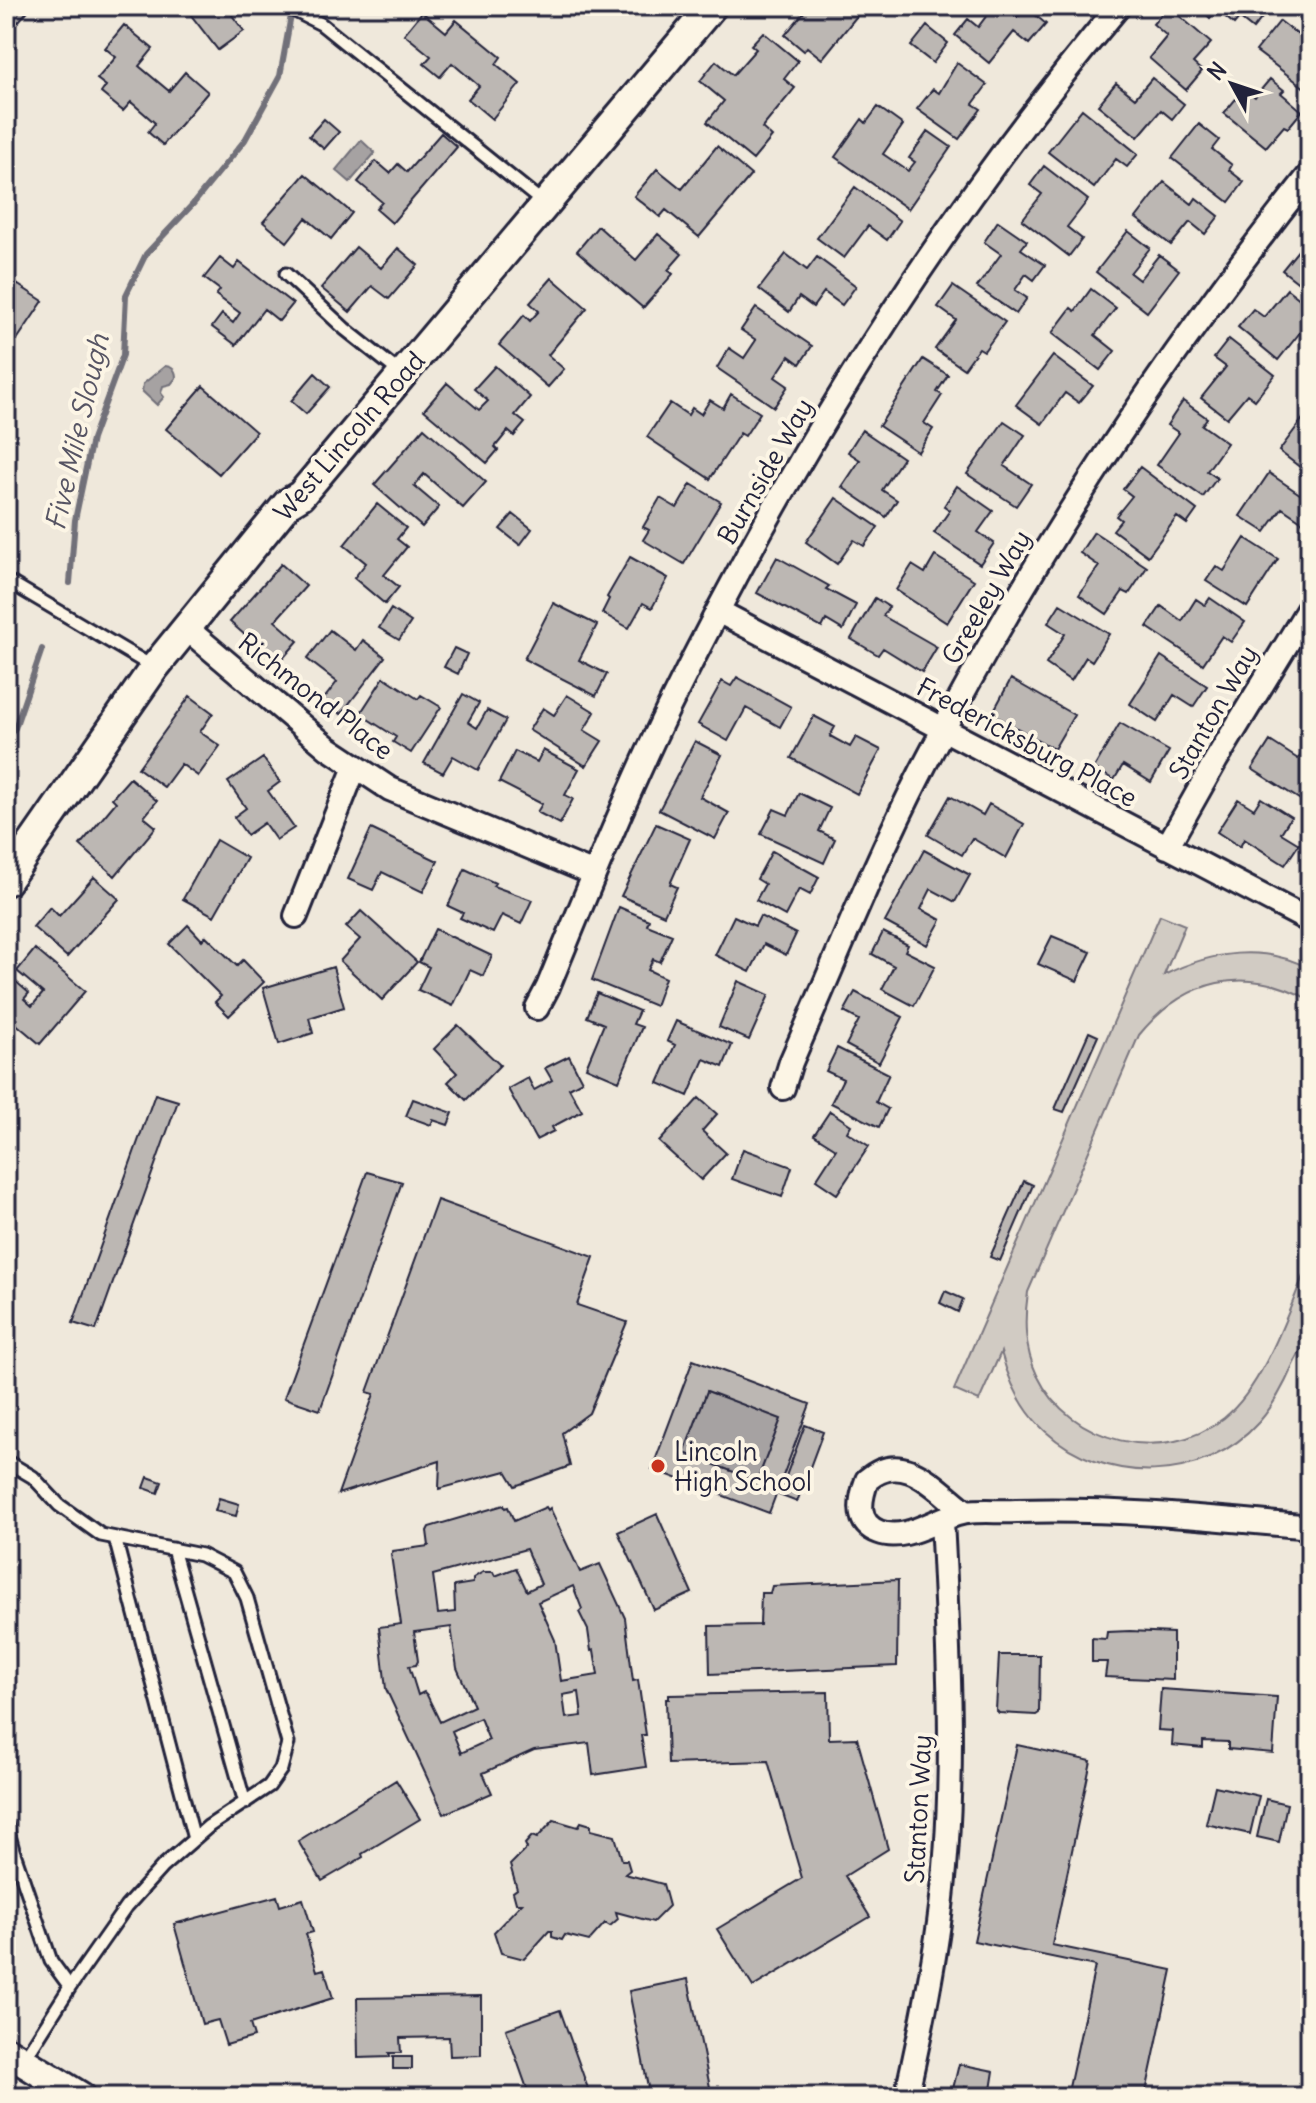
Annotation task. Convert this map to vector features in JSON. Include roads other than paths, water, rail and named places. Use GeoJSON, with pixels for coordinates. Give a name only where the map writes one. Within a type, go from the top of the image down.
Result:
{"type":"FeatureCollection","features":[{"type":"Feature","properties":{"kind":"street","name":"West Lincoln Road"},"geometry":{"type":"LineString","coordinates":[[6,881],[154,668],[186,628],[288,503],[301,495],[404,375],[712,6]]}},
{"type":"Feature","properties":{"kind":"street","name":"Burnside Way"},"geometry":{"type":"LineString","coordinates":[[537,1008],[667,711],[718,611],[804,457],[909,288],[1020,131],[1119,6]]}},
{"type":"Feature","properties":{"kind":"street","name":"Greeley Way"},"geometry":{"type":"LineString","coordinates":[[783,1088],[791,1062],[885,846],[943,730],[1041,556],[1135,408],[1244,257],[1310,174]]}},
{"type":"Feature","properties":{"kind":"street","name":"Stanton Way"},"geometry":{"type":"LineString","coordinates":[[1167,847],[1310,606]]}},
{"type":"Feature","properties":{"kind":"street","name":"Fredericksburg Place"},"geometry":{"type":"LineString","coordinates":[[718,611],[1310,921]]}},
{"type":"Feature","properties":{"kind":"street","name":"Richmond Place"},"geometry":{"type":"LineString","coordinates":[[186,628],[328,748],[390,789],[594,874]]}},
{"type":"Feature","properties":{"kind":"street"},"geometry":{"type":"LineString","coordinates":[[296,916],[355,767]]}},
{"type":"Feature","properties":{"kind":"street"},"geometry":{"type":"LineString","coordinates":[[965,1511],[911,1470],[884,1468],[867,1480],[860,1506],[862,1518],[879,1532],[891,1535],[942,1521],[965,1511],[1075,1509],[1310,1527]]}},
{"type":"Feature","properties":{"kind":"street","name":"Stanton Way"},"geometry":{"type":"LineString","coordinates":[[906,2097],[939,1924],[948,1811],[950,1728],[942,1521]]}},
{"type":"Feature","properties":{"kind":"street"},"geometry":{"type":"LineString","coordinates":[[14,2057],[81,2097]]}},
{"type":"Feature","properties":{"kind":"lane"},"geometry":{"type":"LineString","coordinates":[[285,6],[321,24],[547,205]]}},
{"type":"Feature","properties":{"kind":"lane"},"geometry":{"type":"LineString","coordinates":[[286,274],[345,329],[404,375]]}},
{"type":"Feature","properties":{"kind":"lane"},"geometry":{"type":"LineString","coordinates":[[6,580],[154,668]]}},
{"type":"Feature","properties":{"kind":"lane"},"geometry":{"type":"LineString","coordinates":[[6,1461],[33,1477],[59,1505],[101,1535],[201,1555],[234,1572],[247,1598],[288,1743],[281,1769],[269,1786],[194,1839],[162,1867],[126,1907],[70,1987],[14,2057]]}},
{"type":"Feature","properties":{"kind":"lane"},"geometry":{"type":"LineString","coordinates":[[115,1538],[194,1839]]}},
{"type":"Feature","properties":{"kind":"lane"},"geometry":{"type":"LineString","coordinates":[[173,1549],[245,1803]]}},
{"type":"Feature","properties":{"kind":"lane"},"geometry":{"type":"LineString","coordinates":[[6,1824],[10,1851],[51,1961],[70,1987]]}},
{"type":"Feature","properties":{"kind":"waterway","name":"Five Mile Slough"},"geometry":{"type":"LineString","coordinates":[[70,583],[75,520],[92,439],[123,355],[126,295],[146,254],[193,204],[245,140],[280,76],[292,10]]}},
{"type":"Feature","properties":{"kind":"waterway","name":"Five Mile Slough"},"geometry":{"type":"LineString","coordinates":[[6,739],[15,728],[42,649]]}},
{"type":"Feature","properties":{"kind":"place","name":"Lincoln High School"},"geometry":{"type":"Point","coordinates":[658,1466]}}]}
